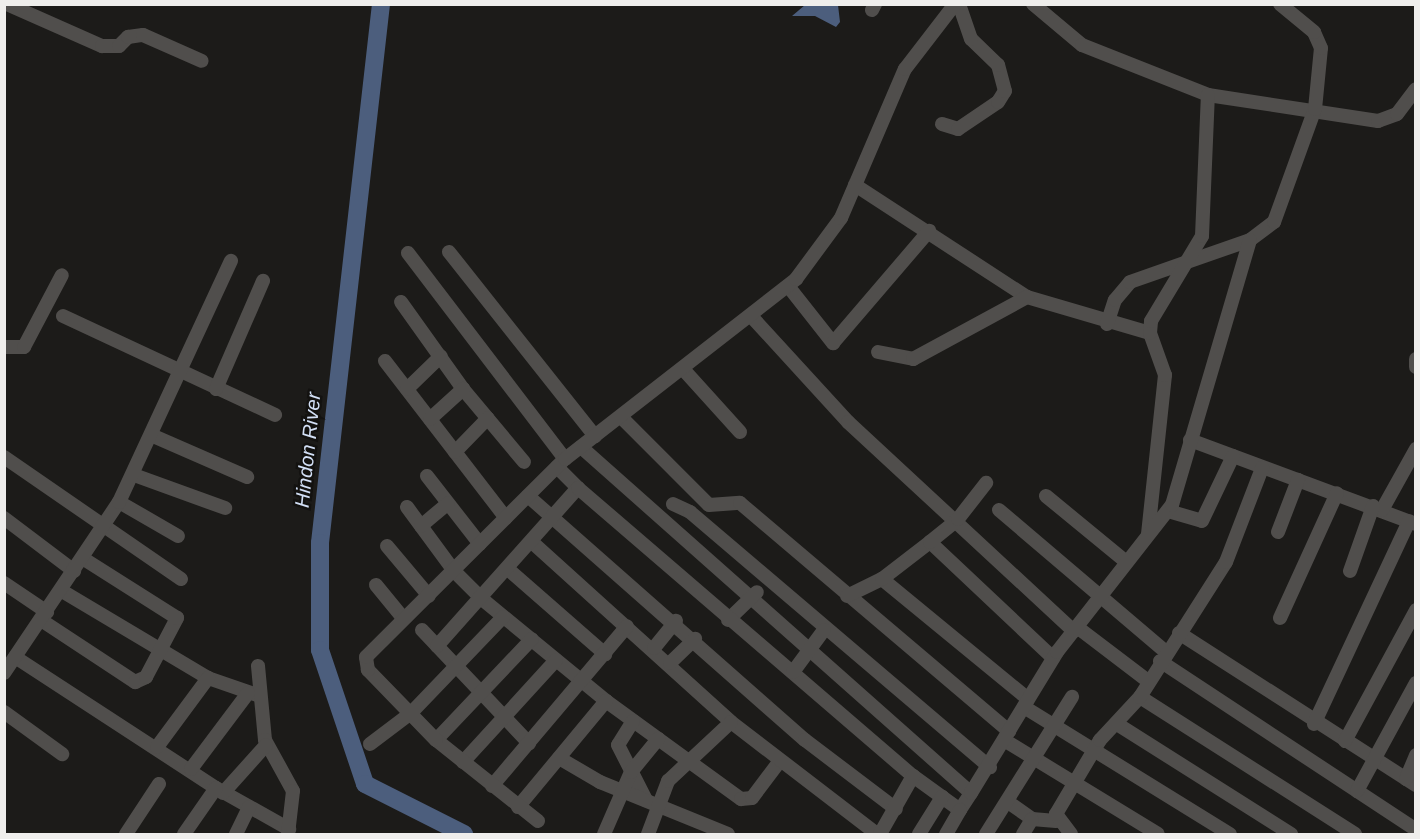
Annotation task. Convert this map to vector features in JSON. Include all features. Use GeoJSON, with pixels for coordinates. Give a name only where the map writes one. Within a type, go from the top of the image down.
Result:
{"type":"FeatureCollection","features":[{"type":"Feature","properties":{"kind":"street"},"geometry":{"type":"LineString","coordinates":[[7,4],[102,46],[119,46],[128,37],[143,35],[202,61]]}},
{"type":"Feature","properties":{"kind":"street"},"geometry":{"type":"LineString","coordinates":[[538,821],[436,740],[365,662],[403,618],[429,596],[561,463],[788,286],[833,232],[904,69],[957,4],[971,39],[998,64],[1005,91],[998,102],[958,129],[942,124]]}},
{"type":"Feature","properties":{"kind":"street"},"geometry":{"type":"LineString","coordinates":[[1033,4],[1082,45],[1208,95],[1315,109],[1378,122],[1397,114],[1416,89]]}},
{"type":"Feature","properties":{"kind":"street"},"geometry":{"type":"LineString","coordinates":[[1107,324],[1120,290],[1130,282],[1187,264],[1250,240],[1274,222],[1315,109],[1318,39],[1280,4]]}},
{"type":"Feature","properties":{"kind":"street"},"geometry":{"type":"LineString","coordinates":[[1148,534],[1165,375],[1150,333],[1155,311],[1187,264],[1206,214],[1208,95]]}},
{"type":"Feature","properties":{"kind":"street"},"geometry":{"type":"LineString","coordinates":[[855,185],[1028,297],[1107,324],[1150,333]]}},
{"type":"Feature","properties":{"kind":"street"},"geometry":{"type":"LineString","coordinates":[[788,286],[833,343],[929,231]]}},
{"type":"Feature","properties":{"kind":"street"},"geometry":{"type":"LineString","coordinates":[[946,834],[990,767],[1053,658],[1124,560],[1168,511],[1250,240]]}},
{"type":"Feature","properties":{"kind":"street"},"geometry":{"type":"LineString","coordinates":[[449,252],[595,436]]}},
{"type":"Feature","properties":{"kind":"street"},"geometry":{"type":"LineString","coordinates":[[408,253],[578,488],[728,620],[793,672],[913,776],[960,810]]}},
{"type":"Feature","properties":{"kind":"street"},"geometry":{"type":"LineString","coordinates":[[4,673],[84,559],[134,475],[231,261]]}},
{"type":"Feature","properties":{"kind":"street"},"geometry":{"type":"LineString","coordinates":[[4,347],[24,347],[62,275]]}},
{"type":"Feature","properties":{"kind":"street"},"geometry":{"type":"LineString","coordinates":[[216,389],[263,281]]}},
{"type":"Feature","properties":{"kind":"street"},"geometry":{"type":"LineString","coordinates":[[878,352],[913,359],[1028,297]]}},
{"type":"Feature","properties":{"kind":"street"},"geometry":{"type":"LineString","coordinates":[[401,302],[463,389],[524,462]]}},
{"type":"Feature","properties":{"kind":"street"},"geometry":{"type":"LineString","coordinates":[[63,316],[180,373],[275,415]]}},
{"type":"Feature","properties":{"kind":"street"},"geometry":{"type":"LineString","coordinates":[[751,316],[848,422],[958,519],[1076,629],[1148,681]]}},
{"type":"Feature","properties":{"kind":"street"},"geometry":{"type":"LineString","coordinates":[[406,389],[441,356]]}},
{"type":"Feature","properties":{"kind":"street"},"geometry":{"type":"LineString","coordinates":[[1416,359],[1416,367]]}},
{"type":"Feature","properties":{"kind":"street"},"geometry":{"type":"LineString","coordinates":[[385,361],[506,518]]}},
{"type":"Feature","properties":{"kind":"street"},"geometry":{"type":"LineString","coordinates":[[683,369],[740,432]]}},
{"type":"Feature","properties":{"kind":"street"},"geometry":{"type":"LineString","coordinates":[[430,419],[463,389]]}},
{"type":"Feature","properties":{"kind":"street"},"geometry":{"type":"LineString","coordinates":[[621,417],[683,482],[709,505],[740,503],[1007,735],[1158,834]]}},
{"type":"Feature","properties":{"kind":"street"},"geometry":{"type":"LineString","coordinates":[[455,452],[488,418]]}},
{"type":"Feature","properties":{"kind":"street"},"geometry":{"type":"LineString","coordinates":[[151,435],[247,477]]}},
{"type":"Feature","properties":{"kind":"street"},"geometry":{"type":"LineString","coordinates":[[1190,440],[1412,522],[1314,724]]}},
{"type":"Feature","properties":{"kind":"street"},"geometry":{"type":"LineString","coordinates":[[581,447],[971,793]]}},
{"type":"Feature","properties":{"kind":"street"},"geometry":{"type":"LineString","coordinates":[[1350,571],[1377,508],[1416,449]]}},
{"type":"Feature","properties":{"kind":"street"},"geometry":{"type":"LineString","coordinates":[[1168,511],[1202,522],[1233,456]]}},
{"type":"Feature","properties":{"kind":"street"},"geometry":{"type":"LineString","coordinates":[[4,458],[181,579]]}},
{"type":"Feature","properties":{"kind":"street"},"geometry":{"type":"LineString","coordinates":[[1056,821],[1094,752],[1140,697],[1163,657],[1235,547],[1262,468]]}},
{"type":"Feature","properties":{"kind":"street"},"geometry":{"type":"LineString","coordinates":[[134,475],[225,508]]}},
{"type":"Feature","properties":{"kind":"street"},"geometry":{"type":"LineString","coordinates":[[427,476],[480,544]]}},
{"type":"Feature","properties":{"kind":"street"},"geometry":{"type":"LineString","coordinates":[[1278,532],[1298,480]]}},
{"type":"Feature","properties":{"kind":"street"},"geometry":{"type":"LineString","coordinates":[[664,519],[683,482]]}},
{"type":"Feature","properties":{"kind":"street"},"geometry":{"type":"LineString","coordinates":[[847,596],[882,579],[930,542],[958,519],[986,483]]}},
{"type":"Feature","properties":{"kind":"street"},"geometry":{"type":"LineString","coordinates":[[437,646],[509,570],[578,488]]}},
{"type":"Feature","properties":{"kind":"street"},"geometry":{"type":"LineString","coordinates":[[1280,618],[1337,493]]}},
{"type":"Feature","properties":{"kind":"street"},"geometry":{"type":"LineString","coordinates":[[528,496],[676,621],[805,740],[896,809]]}},
{"type":"Feature","properties":{"kind":"street"},"geometry":{"type":"LineString","coordinates":[[1046,496],[1124,560]]}},
{"type":"Feature","properties":{"kind":"street"},"geometry":{"type":"LineString","coordinates":[[119,502],[178,536]]}},
{"type":"Feature","properties":{"kind":"street"},"geometry":{"type":"LineString","coordinates":[[421,526],[448,503]]}},
{"type":"Feature","properties":{"kind":"street"},"geometry":{"type":"LineString","coordinates":[[673,504],[690,512],[767,582],[990,767]]}},
{"type":"Feature","properties":{"kind":"street"},"geometry":{"type":"LineString","coordinates":[[407,507],[454,571],[482,599],[606,701],[686,760],[747,800],[779,762]]}},
{"type":"Feature","properties":{"kind":"street"},"geometry":{"type":"LineString","coordinates":[[999,510],[1163,657],[1357,792],[1416,830]]}},
{"type":"Feature","properties":{"kind":"street"},"geometry":{"type":"LineString","coordinates":[[4,518],[74,571]]}},
{"type":"Feature","properties":{"kind":"street"},"geometry":{"type":"LineString","coordinates":[[930,542],[1053,658]]}},
{"type":"Feature","properties":{"kind":"street"},"geometry":{"type":"LineString","coordinates":[[533,543],[654,648],[731,722],[779,762],[878,834],[896,809],[913,776]]}},
{"type":"Feature","properties":{"kind":"street"},"geometry":{"type":"LineString","coordinates":[[387,546],[429,596]]}},
{"type":"Feature","properties":{"kind":"street"},"geometry":{"type":"LineString","coordinates":[[4,583],[44,616],[135,682],[142,682],[164,650],[176,625],[173,612],[84,559]]}},
{"type":"Feature","properties":{"kind":"street"},"geometry":{"type":"LineString","coordinates":[[509,570],[605,654]]}},
{"type":"Feature","properties":{"kind":"street"},"geometry":{"type":"LineString","coordinates":[[882,579],[1053,727],[1230,834]]}},
{"type":"Feature","properties":{"kind":"street"},"geometry":{"type":"LineString","coordinates":[[728,620],[767,582]]}},
{"type":"Feature","properties":{"kind":"street"},"geometry":{"type":"LineString","coordinates":[[376,585],[403,618]]}},
{"type":"Feature","properties":{"kind":"street"},"geometry":{"type":"LineString","coordinates":[[62,591],[208,678],[254,694]]}},
{"type":"Feature","properties":{"kind":"street"},"geometry":{"type":"LineString","coordinates":[[1345,741],[1416,610]]}},
{"type":"Feature","properties":{"kind":"street"},"geometry":{"type":"LineString","coordinates":[[370,744],[411,714],[503,618]]}},
{"type":"Feature","properties":{"kind":"street"},"geometry":{"type":"LineString","coordinates":[[654,648],[676,621]]}},
{"type":"Feature","properties":{"kind":"street"},"geometry":{"type":"LineString","coordinates":[[492,786],[627,626]]}},
{"type":"Feature","properties":{"kind":"street"},"geometry":{"type":"LineString","coordinates":[[422,630],[481,695],[529,743]]}},
{"type":"Feature","properties":{"kind":"street"},"geometry":{"type":"LineString","coordinates":[[793,672],[824,630]]}},
{"type":"Feature","properties":{"kind":"street"},"geometry":{"type":"LineString","coordinates":[[1179,633],[1314,724],[1411,782],[1416,755]]}},
{"type":"Feature","properties":{"kind":"street"},"geometry":{"type":"LineString","coordinates":[[436,740],[532,639]]}},
{"type":"Feature","properties":{"kind":"street"},"geometry":{"type":"LineString","coordinates":[[670,663],[695,639]]}},
{"type":"Feature","properties":{"kind":"street"},"geometry":{"type":"LineString","coordinates":[[15,657],[288,832],[293,792],[266,745],[254,694],[258,666]]}},
{"type":"Feature","properties":{"kind":"street"},"geometry":{"type":"LineString","coordinates":[[464,762],[555,660]]}},
{"type":"Feature","properties":{"kind":"street"},"geometry":{"type":"LineString","coordinates":[[157,747],[208,678]]}},
{"type":"Feature","properties":{"kind":"street"},"geometry":{"type":"LineString","coordinates":[[1357,792],[1416,683]]}},
{"type":"Feature","properties":{"kind":"street"},"geometry":{"type":"LineString","coordinates":[[191,769],[254,694]]}},
{"type":"Feature","properties":{"kind":"street"},"geometry":{"type":"LineString","coordinates":[[986,834],[1072,697]]}},
{"type":"Feature","properties":{"kind":"street"},"geometry":{"type":"LineString","coordinates":[[1140,697],[1355,834]]}},
{"type":"Feature","properties":{"kind":"street"},"geometry":{"type":"LineString","coordinates":[[518,807],[606,701]]}},
{"type":"Feature","properties":{"kind":"street"},"geometry":{"type":"LineString","coordinates":[[4,712],[62,754]]}},
{"type":"Feature","properties":{"kind":"street"},"geometry":{"type":"LineString","coordinates":[[633,721],[618,739],[631,772],[652,803]]}},
{"type":"Feature","properties":{"kind":"street"},"geometry":{"type":"LineString","coordinates":[[648,834],[652,803],[663,787],[686,760],[731,722]]}},
{"type":"Feature","properties":{"kind":"street"},"geometry":{"type":"LineString","coordinates":[[1117,724],[1291,834]]}},
{"type":"Feature","properties":{"kind":"street"},"geometry":{"type":"LineString","coordinates":[[604,834],[631,772],[658,739]]}},
{"type":"Feature","properties":{"kind":"street"},"geometry":{"type":"LineString","coordinates":[[184,834],[220,790],[266,745]]}},
{"type":"Feature","properties":{"kind":"street"},"geometry":{"type":"LineString","coordinates":[[559,758],[622,790],[725,834]]}},
{"type":"Feature","properties":{"kind":"street"},"geometry":{"type":"LineString","coordinates":[[126,834],[159,783]]}},
{"type":"Feature","properties":{"kind":"street"},"geometry":{"type":"LineString","coordinates":[[920,834],[942,797]]}},
{"type":"Feature","properties":{"kind":"street"},"geometry":{"type":"LineString","coordinates":[[1008,802],[1032,819],[1056,821],[1070,834]]}},
{"type":"Feature","properties":{"kind":"street"},"geometry":{"type":"LineString","coordinates":[[236,834],[249,807]]}},
{"type":"Feature","properties":{"kind":"street"},"geometry":{"type":"LineString","coordinates":[[1023,834],[1032,819]]}},
{"type":"Feature","properties":{"kind":"water"},"geometry":{"type":"Polygon","coordinates":[[[805,5],[838,5],[840,22],[836,27],[815,16],[792,16],[805,5]]]}},
{"type":"Feature","properties":{"kind":"waterway","name":"Hindon River"},"geometry":{"type":"LineString","coordinates":[[381,4],[320,543],[320,650],[365,784],[464,834]]}}]}
